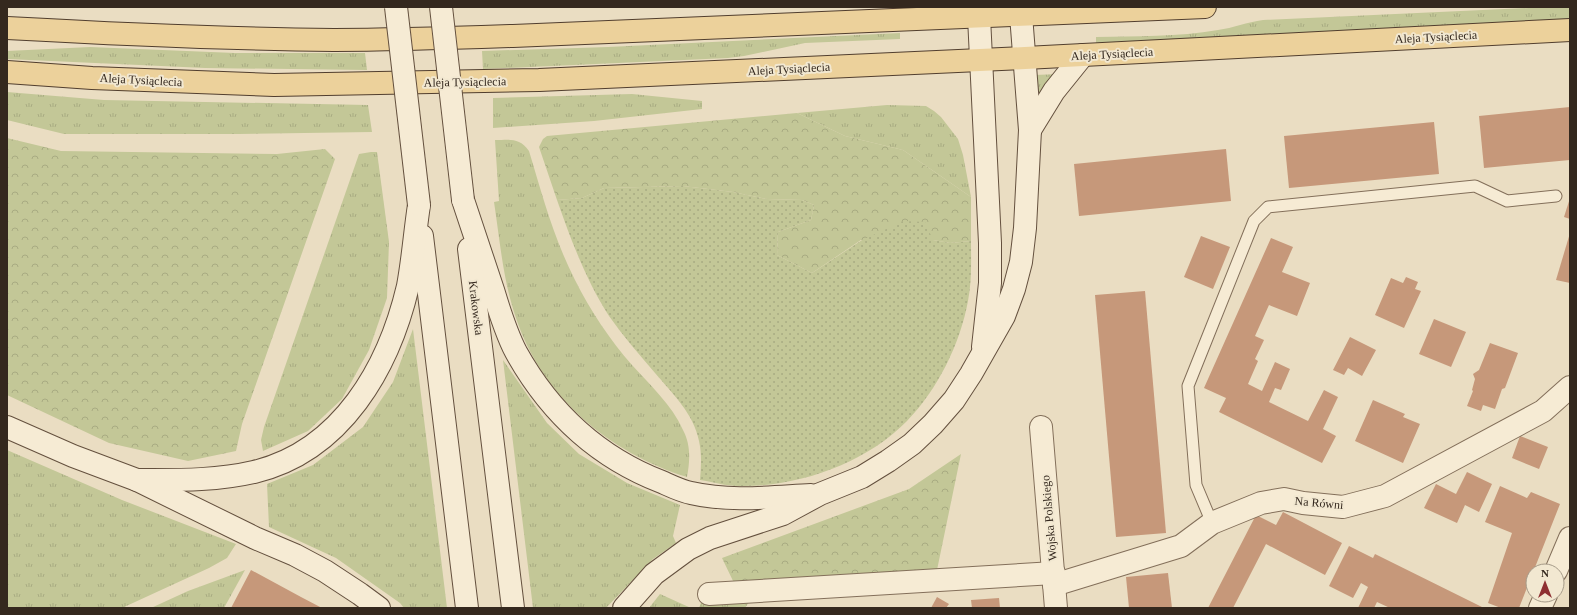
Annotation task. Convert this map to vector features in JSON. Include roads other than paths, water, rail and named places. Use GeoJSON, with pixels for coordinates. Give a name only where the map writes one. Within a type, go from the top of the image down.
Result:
{"type":"FeatureCollection","features":[{"type":"Feature","properties":{"kind":"main road"},"geometry":{"type":"LineString","coordinates":[[396,7],[467,608]]}},
{"type":"Feature","properties":{"kind":"main road","name":"Krakowska"},"geometry":{"type":"LineString","coordinates":[[441,7],[513,608]]}},
{"type":"Feature","properties":{"kind":"main road"},"geometry":{"type":"LineString","coordinates":[[7,28],[74,32],[349,40],[513,36],[916,13],[1205,7]]}},
{"type":"Feature","properties":{"kind":"main road"},"geometry":{"type":"LineString","coordinates":[[624,608],[654,574],[688,549],[710,538],[782,514],[820,494],[862,477],[912,444],[933,424],[954,400],[971,374],[1004,316],[1014,289],[1021,262],[1025,228],[1030,130],[1021,11]]}},
{"type":"Feature","properties":{"kind":"main road"},"geometry":{"type":"LineString","coordinates":[[979,12],[980,61],[990,243],[990,277],[982,354]]}},
{"type":"Feature","properties":{"kind":"main road","name":"Aleja Tysiąclecia"},"geometry":{"type":"LineString","coordinates":[[7,72],[92,78],[274,85],[539,80],[980,61],[1570,30]]}},
{"type":"Feature","properties":{"kind":"main road"},"geometry":{"type":"LineString","coordinates":[[1030,130],[1054,91],[1083,56]]}},
{"type":"Feature","properties":{"kind":"main road"},"geometry":{"type":"LineString","coordinates":[[463,200],[500,312],[516,351],[534,381],[553,407],[574,429],[602,451],[632,469],[690,493],[744,499],[820,494]]}},
{"type":"Feature","properties":{"kind":"main road"},"geometry":{"type":"LineString","coordinates":[[137,480],[185,480],[228,477],[255,472],[282,463],[320,440],[334,428],[348,414],[372,381],[383,360],[392,337],[408,285],[419,205]]}},
{"type":"Feature","properties":{"kind":"main road","name":"Na Równi"},"geometry":{"type":"LineString","coordinates":[[709,594],[1054,579],[1181,546],[1212,523],[1261,503],[1284,500],[1343,507],[1385,496],[1543,411],[1570,388]]}},
{"type":"Feature","properties":{"kind":"main road"},"geometry":{"type":"LineString","coordinates":[[7,427],[73,456],[137,480],[255,538],[295,555],[331,575],[379,608]]}},
{"type":"Feature","properties":{"kind":"main road","name":"Wojska Polskiego"},"geometry":{"type":"LineString","coordinates":[[1042,428],[1056,608]]}},
{"type":"Feature","properties":{"kind":"main road"},"geometry":{"type":"LineString","coordinates":[[1559,563],[1570,538]]}},
{"type":"Feature","properties":{"kind":"lane"},"geometry":{"type":"LineString","coordinates":[[1212,523],[1196,485],[1188,386],[1254,221],[1268,207],[1475,186],[1507,201],[1556,196]]}}]}
